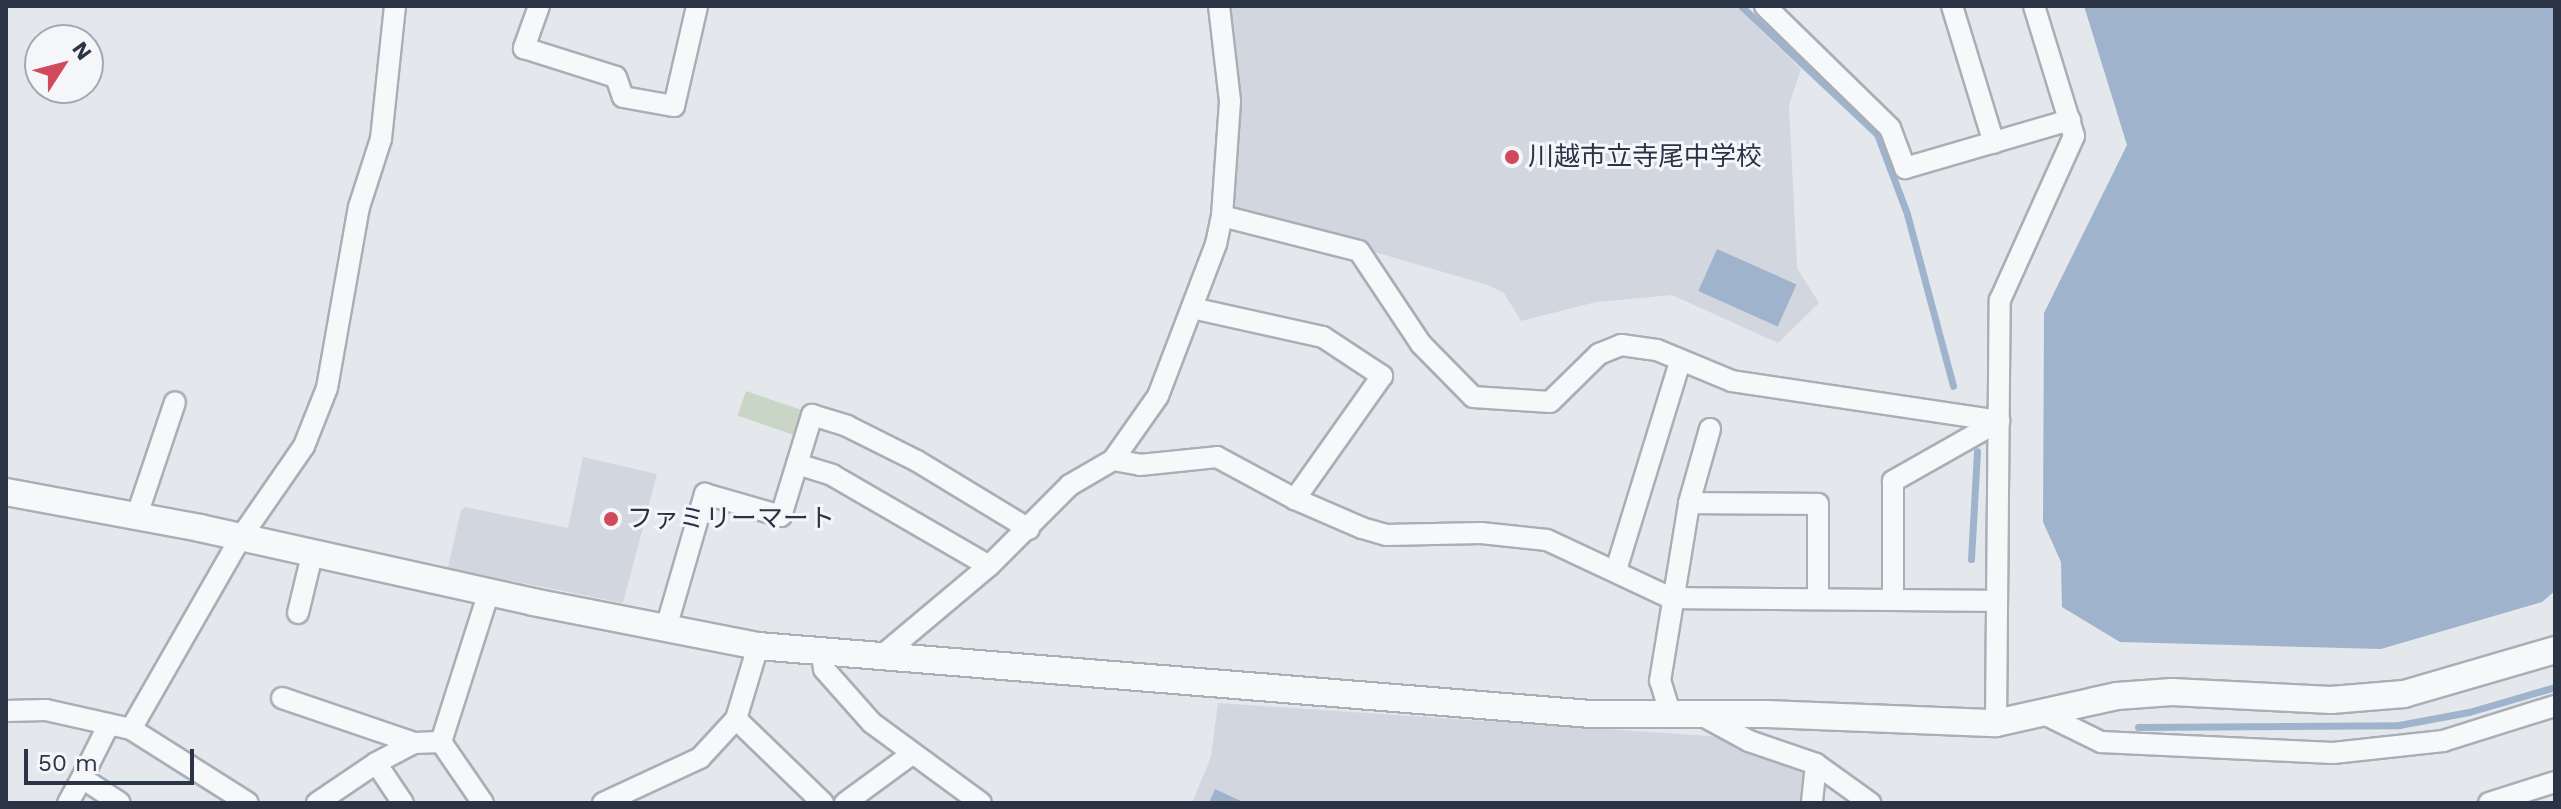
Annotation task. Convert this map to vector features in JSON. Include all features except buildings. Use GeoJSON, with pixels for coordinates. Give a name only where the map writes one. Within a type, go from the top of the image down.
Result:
{"type":"FeatureCollection","features":[{"type":"Feature","properties":{"kind":"street"},"geometry":{"type":"LineString","coordinates":[[131,729],[241,537],[304,446],[327,388],[359,207],[381,139],[395,6]]}},
{"type":"Feature","properties":{"kind":"street"},"geometry":{"type":"LineString","coordinates":[[539,6],[524,48],[616,77],[623,97],[674,106],[697,6]]}},
{"type":"Feature","properties":{"kind":"street"},"geometry":{"type":"LineString","coordinates":[[884,654],[989,566],[1070,485],[1113,460],[1158,396],[1192,308],[1222,216],[1230,101],[1219,6]]}},
{"type":"Feature","properties":{"kind":"street"},"geometry":{"type":"LineString","coordinates":[[1765,6],[1890,128],[1905,168],[2070,120]]}},
{"type":"Feature","properties":{"kind":"street"},"geometry":{"type":"LineString","coordinates":[[1952,6],[1994,143]]}},
{"type":"Feature","properties":{"kind":"street"},"geometry":{"type":"LineString","coordinates":[[1996,723],[2000,300],[2074,136],[2034,6]]}},
{"type":"Feature","properties":{"kind":"street"},"geometry":{"type":"LineString","coordinates":[[1222,216],[1359,251],[1421,344],[1473,397],[1550,402],[1599,354],[1621,345],[1657,350],[1732,381],[1999,421]]}},
{"type":"Feature","properties":{"kind":"street"},"geometry":{"type":"LineString","coordinates":[[1192,308],[1323,337],[1382,376],[1295,499]]}},
{"type":"Feature","properties":{"kind":"street"},"geometry":{"type":"LineString","coordinates":[[1616,570],[1680,362]]}},
{"type":"Feature","properties":{"kind":"street"},"geometry":{"type":"LineString","coordinates":[[136,518],[175,402]]}},
{"type":"Feature","properties":{"kind":"street"},"geometry":{"type":"LineString","coordinates":[[666,628],[705,494],[781,516],[812,415],[847,426],[917,461],[1029,529]]}},
{"type":"Feature","properties":{"kind":"street"},"geometry":{"type":"LineString","coordinates":[[1893,600],[1893,481],[1999,421]]}},
{"type":"Feature","properties":{"kind":"street"},"geometry":{"type":"LineString","coordinates":[[1671,716],[1660,681],[1671,598],[1689,503],[1710,429]]}},
{"type":"Feature","properties":{"kind":"street"},"geometry":{"type":"LineString","coordinates":[[1113,460],[1140,465],[1217,457],[1295,499],[1386,535],[1481,533],[1547,540],[1671,598],[1997,601]]}},
{"type":"Feature","properties":{"kind":"street"},"geometry":{"type":"LineString","coordinates":[[797,464],[832,475],[989,566]]}},
{"type":"Feature","properties":{"kind":"street"},"geometry":{"type":"LineString","coordinates":[[6,492],[241,537],[312,555],[758,646],[1591,714],[1767,714],[1996,723],[2117,696],[2172,692],[2331,700],[2404,694],[2555,650]]}},
{"type":"Feature","properties":{"kind":"street"},"geometry":{"type":"LineString","coordinates":[[1689,503],[1818,504],[1818,599]]}},
{"type":"Feature","properties":{"kind":"street"},"geometry":{"type":"LineString","coordinates":[[298,613],[312,555]]}},
{"type":"Feature","properties":{"kind":"street"},"geometry":{"type":"LineString","coordinates":[[441,742],[489,592]]}},
{"type":"Feature","properties":{"kind":"street"},"geometry":{"type":"LineString","coordinates":[[603,803],[700,758],[736,719],[758,646]]}},
{"type":"Feature","properties":{"kind":"street"},"geometry":{"type":"LineString","coordinates":[[822,653],[824,669],[872,723],[981,803]]}},
{"type":"Feature","properties":{"kind":"street"},"geometry":{"type":"LineString","coordinates":[[282,698],[414,743],[441,742]]}},
{"type":"Feature","properties":{"kind":"street"},"geometry":{"type":"LineString","coordinates":[[2042,713],[2101,742],[2333,753],[2443,741],[2555,706]]}},
{"type":"Feature","properties":{"kind":"street"},"geometry":{"type":"LineString","coordinates":[[6,711],[46,710],[131,729],[240,801]]}},
{"type":"Feature","properties":{"kind":"street"},"geometry":{"type":"LineString","coordinates":[[1701,715],[1749,741],[1816,764],[1870,803]]}},
{"type":"Feature","properties":{"kind":"street"},"geometry":{"type":"LineString","coordinates":[[736,719],[823,803]]}},
{"type":"Feature","properties":{"kind":"street"},"geometry":{"type":"LineString","coordinates":[[68,803],[108,726]]}},
{"type":"Feature","properties":{"kind":"street"},"geometry":{"type":"LineString","coordinates":[[441,742],[483,803]]}},
{"type":"Feature","properties":{"kind":"street"},"geometry":{"type":"LineString","coordinates":[[317,803],[376,763],[414,743]]}},
{"type":"Feature","properties":{"kind":"street"},"geometry":{"type":"LineString","coordinates":[[845,803],[912,754]]}},
{"type":"Feature","properties":{"kind":"street"},"geometry":{"type":"LineString","coordinates":[[376,763],[403,803]]}},
{"type":"Feature","properties":{"kind":"street"},"geometry":{"type":"LineString","coordinates":[[1812,803],[1816,764]]}},
{"type":"Feature","properties":{"kind":"street"},"geometry":{"type":"LineString","coordinates":[[82,778],[120,803]]}},
{"type":"Feature","properties":{"kind":"street"},"geometry":{"type":"LineString","coordinates":[[2489,803],[2555,782]]}},
{"type":"Feature","properties":{"kind":"shaded area","name":"川越市立寺尾中学校"},"geometry":{"type":"Polygon","coordinates":[[[1230,6],[1736,6],[1801,69],[1789,105],[1797,268],[1819,303],[1778,343],[1672,295],[1596,302],[1521,321],[1504,293],[1488,285],[1227,209],[1240,118],[1230,6]]]}},
{"type":"Feature","properties":{"kind":"shaded area"},"geometry":{"type":"Polygon","coordinates":[[[583,457],[657,474],[623,603],[448,568],[461,510],[465,507],[568,528],[583,457]]]}},
{"type":"Feature","properties":{"kind":"shaded area"},"geometry":{"type":"Polygon","coordinates":[[[1218,703],[1723,737],[1811,769],[1806,803],[1192,803],[1211,757],[1218,703]]]}},
{"type":"Feature","properties":{"kind":"green space"},"geometry":{"type":"Polygon","coordinates":[[[746,391],[804,411],[795,435],[738,416],[746,391]]]}},
{"type":"Feature","properties":{"kind":"water"},"geometry":{"type":"Polygon","coordinates":[[[2084,6],[2555,6],[2555,591],[2542,602],[2381,649],[2120,642],[2062,607],[2061,562],[2043,522],[2044,313],[2127,145],[2084,6]]]}},
{"type":"Feature","properties":{"kind":"water"},"geometry":{"type":"Polygon","coordinates":[[[1717,249],[1796,284],[1778,326],[1698,291],[1717,249]]]}},
{"type":"Feature","properties":{"kind":"water"},"geometry":{"type":"Polygon","coordinates":[[[1215,789],[1245,803],[1209,803],[1215,789]]]}},
{"type":"Feature","properties":{"kind":"waterway"},"geometry":{"type":"LineString","coordinates":[[1741,6],[1877,134],[1907,214],[1953,386]]}},
{"type":"Feature","properties":{"kind":"waterway"},"geometry":{"type":"LineString","coordinates":[[1971,559],[1977,451]]}},
{"type":"Feature","properties":{"kind":"waterway"},"geometry":{"type":"LineString","coordinates":[[2138,727],[2399,725],[2469,712],[2555,687]]}},
{"type":"Feature","properties":{"kind":"place","name":"川越市立寺尾中学校"},"geometry":{"type":"Point","coordinates":[1512,157]}},
{"type":"Feature","properties":{"kind":"place","name":"ファミリーマート"},"geometry":{"type":"Point","coordinates":[611,519]}}]}
